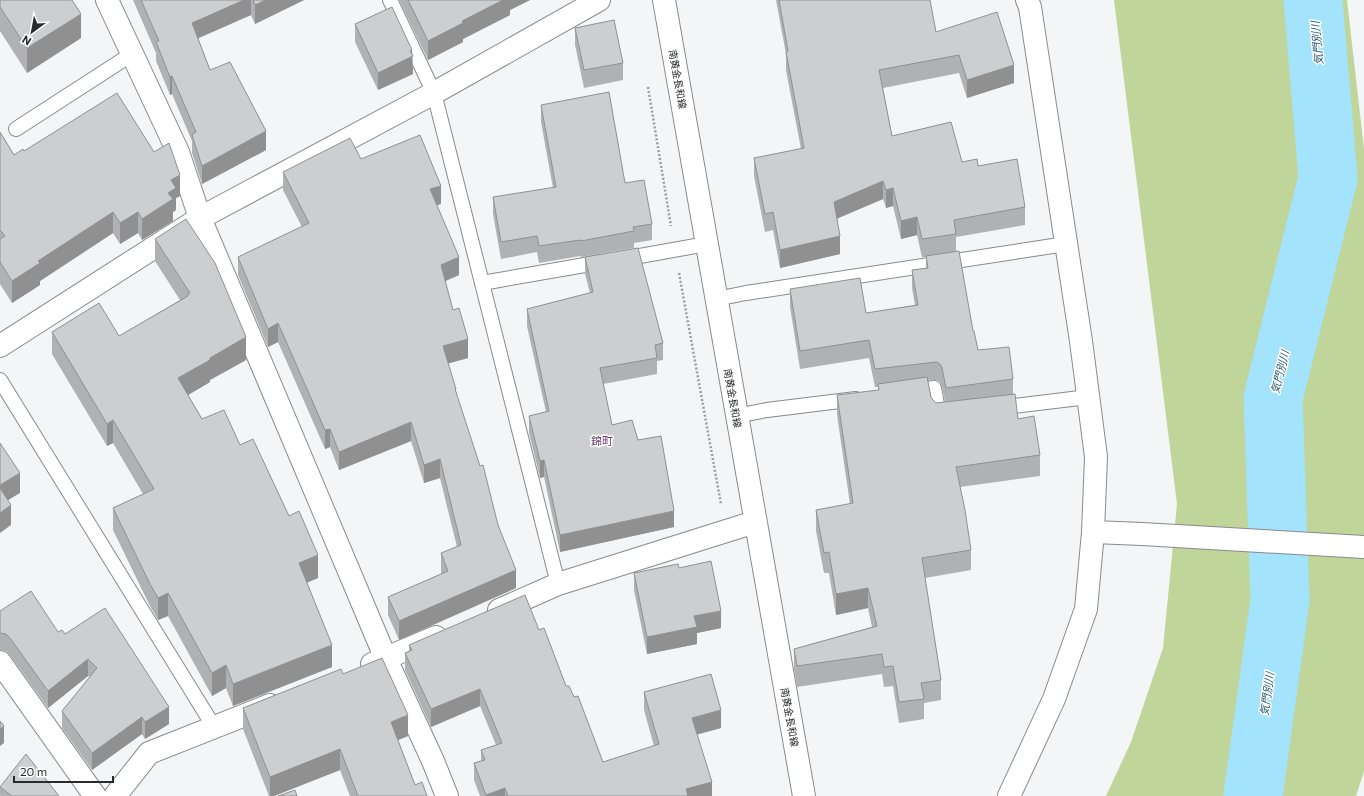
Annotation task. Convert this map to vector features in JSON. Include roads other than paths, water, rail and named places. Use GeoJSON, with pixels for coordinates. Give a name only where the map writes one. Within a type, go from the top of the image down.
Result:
{"type":"FeatureCollection","features":[{"type":"Feature","properties":{"kind":"street"},"geometry":{"type":"LineString","coordinates":[[107,0],[178,152],[200,218],[386,659],[433,761],[447,796]]}},
{"type":"Feature","properties":{"kind":"street"},"geometry":{"type":"LineString","coordinates":[[0,346],[200,218],[434,93],[598,0]]}},
{"type":"Feature","properties":{"kind":"street","name":"南黄金長和線"},"geometry":{"type":"LineString","coordinates":[[664,0],[804,796]]}},
{"type":"Feature","properties":{"kind":"street"},"geometry":{"type":"LineString","coordinates":[[1009,796],[1054,699],[1086,609],[1093,532],[1096,457],[1082,341],[1030,7],[1027,0]]}},
{"type":"Feature","properties":{"kind":"street"},"geometry":{"type":"LineString","coordinates":[[479,618],[558,584],[755,522]]}},
{"type":"Feature","properties":{"kind":"street"},"geometry":{"type":"LineString","coordinates":[[1093,532],[1364,547]]}},
{"type":"Feature","properties":{"kind":"street"},"geometry":{"type":"LineString","coordinates":[[357,670],[457,628]]}},
{"type":"Feature","properties":{"kind":"street"},"geometry":{"type":"LineString","coordinates":[[0,662],[95,796]]}},
{"type":"Feature","properties":{"kind":"street"},"geometry":{"type":"LineString","coordinates":[[115,796],[149,753],[286,699]]}},
{"type":"Feature","properties":{"kind":"lane"},"geometry":{"type":"LineString","coordinates":[[390,0],[434,93],[558,584]]}},
{"type":"Feature","properties":{"kind":"lane"},"geometry":{"type":"LineString","coordinates":[[16,129],[132,54]]}},
{"type":"Feature","properties":{"kind":"lane"},"geometry":{"type":"LineString","coordinates":[[482,283],[707,244]]}},
{"type":"Feature","properties":{"kind":"lane"},"geometry":{"type":"LineString","coordinates":[[716,299],[746,293],[1066,244]]}},
{"type":"Feature","properties":{"kind":"lane"},"geometry":{"type":"LineString","coordinates":[[0,380],[214,727]]}},
{"type":"Feature","properties":{"kind":"lane"},"geometry":{"type":"LineString","coordinates":[[896,393],[934,388],[939,415],[955,414]]}},
{"type":"Feature","properties":{"kind":"lane"},"geometry":{"type":"LineString","coordinates":[[736,416],[767,410],[866,397]]}},
{"type":"Feature","properties":{"kind":"lane"},"geometry":{"type":"LineString","coordinates":[[986,410],[1088,397]]}},
{"type":"Feature","properties":{"kind":"waterway","name":"気門別川"},"geometry":{"type":"LineString","coordinates":[[1253,796],[1280,600],[1273,398],[1328,178],[1313,0]]}},
{"type":"Feature","properties":{"kind":"district","name":"錦町"},"geometry":{"type":"Point","coordinates":[602,441]}}]}
